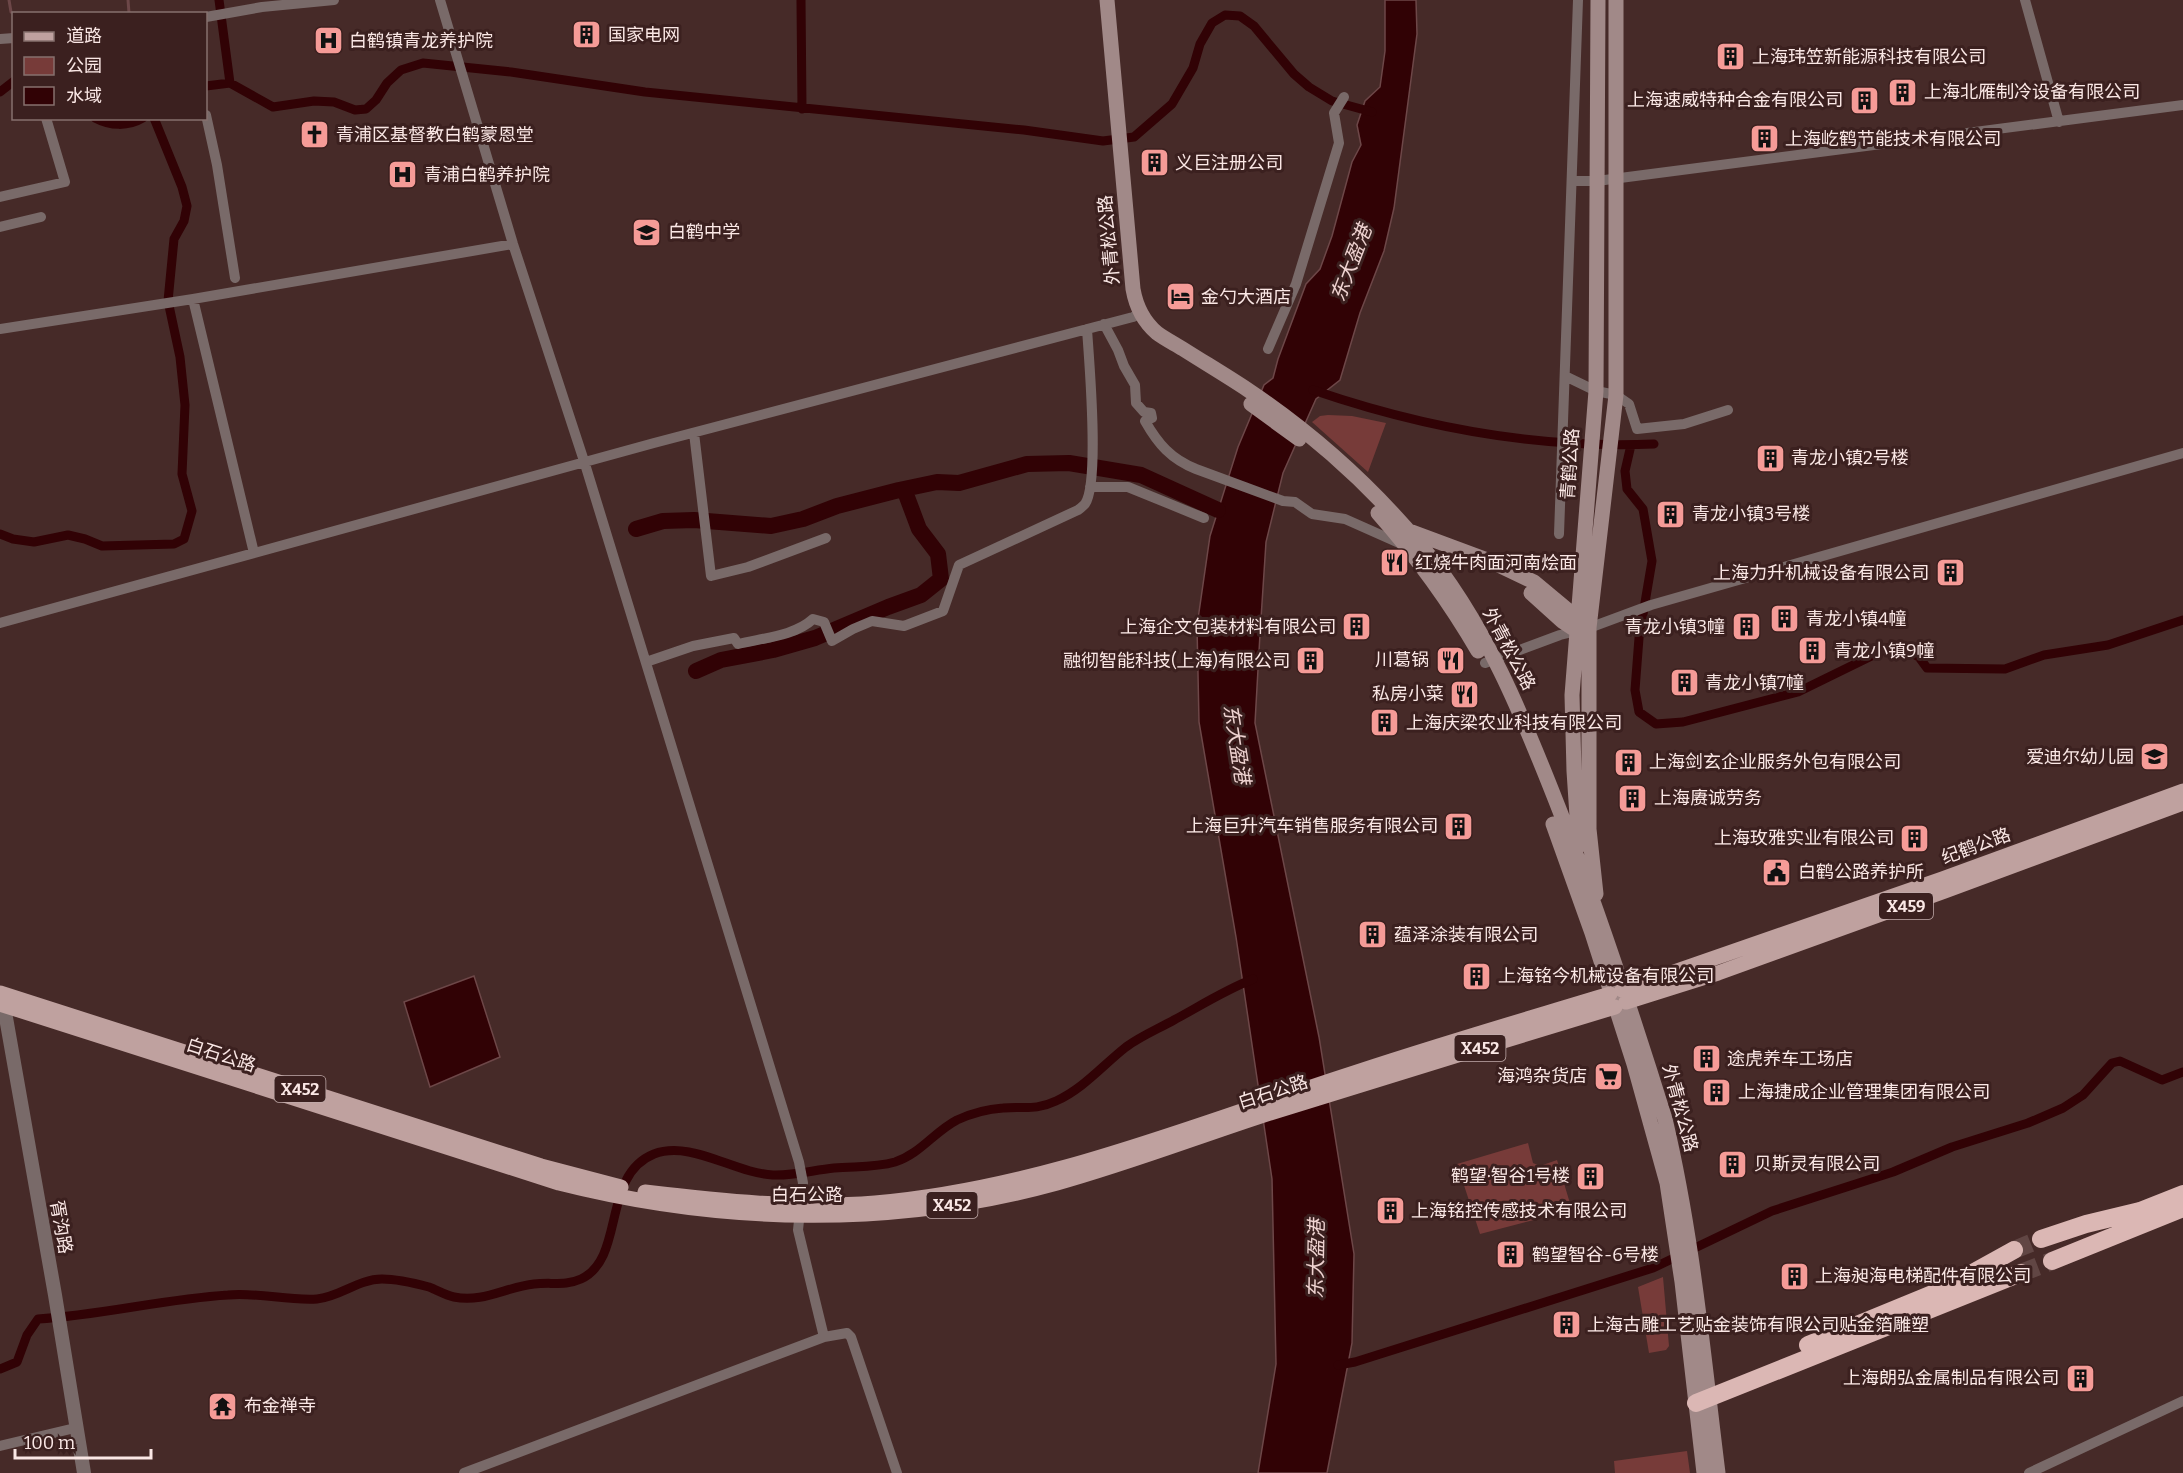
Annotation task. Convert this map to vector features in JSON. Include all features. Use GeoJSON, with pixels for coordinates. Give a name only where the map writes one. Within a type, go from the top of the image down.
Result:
{"type":"FeatureCollection","features":[{"type":"Feature","properties":{"kind":"highway"},"geometry":{"type":"LineString","coordinates":[[2041,1239],[2086,1224],[2140,1211],[2183,1194]]}},
{"type":"Feature","properties":{"kind":"highway"},"geometry":{"type":"LineString","coordinates":[[2052,1261],[2183,1208]]}},
{"type":"Feature","properties":{"kind":"highway"},"geometry":{"type":"LineString","coordinates":[[1702,1395],[1942,1290],[2014,1250]]}},
{"type":"Feature","properties":{"kind":"highway"},"geometry":{"type":"LineString","coordinates":[[1702,1395],[2021,1273]]}},
{"type":"Feature","properties":{"kind":"main road","name":"外青松公路"},"geometry":{"type":"LineString","coordinates":[[1099,0],[1116,140]]}},
{"type":"Feature","properties":{"kind":"main road","name":"外青松公路"},"geometry":{"type":"LineString","coordinates":[[1107,0],[1124,290],[1137,315],[1152,340],[1241,392],[1313,443],[1375,494],[1409,540],[1461,600],[1489,660],[1595,925]]}},
{"type":"Feature","properties":{"kind":"main road","name":"青鹤公路"},"geometry":{"type":"LineString","coordinates":[[1595,925],[1581,626],[1596,391],[1598,0]]}},
{"type":"Feature","properties":{"kind":"main road","name":"青鹤公路"},"geometry":{"type":"LineString","coordinates":[[1583,875],[1577,831],[1572,695],[1581,626],[1609,468],[1616,394],[1616,0]]}},
{"type":"Feature","properties":{"kind":"main road"},"geometry":{"type":"LineString","coordinates":[[1409,540],[1495,570],[1532,593],[1562,621],[1581,626]]}},
{"type":"Feature","properties":{"kind":"main road","name":"外青松公路"},"geometry":{"type":"LineString","coordinates":[[1489,660],[1523,720],[1583,875],[1595,925],[1618,998],[1665,1119],[1689,1280],[1702,1395],[1704,1473]]}},
{"type":"Feature","properties":{"kind":"main road","name":"纪鹤公路"},"geometry":{"type":"LineString","coordinates":[[1618,998],[2183,791]]}},
{"type":"Feature","properties":{"kind":"main road","name":"纪鹤公路"},"geometry":{"type":"LineString","coordinates":[[1618,998],[1718,973],[2183,803]]}},
{"type":"Feature","properties":{"kind":"main road","name":"白石公路"},"geometry":{"type":"LineString","coordinates":[[1,997],[458,1152],[690,1209],[870,1213],[930,1208],[992,1198],[1055,1184],[1102,1170],[1254,1113],[1618,998]]}},
{"type":"Feature","properties":{"kind":"main road","name":"外青松公路"},"geometry":{"type":"LineString","coordinates":[[1702,1395],[1719,1473]]}},
{"type":"Feature","properties":{"kind":"street"},"geometry":{"type":"LineString","coordinates":[[207,17],[262,7],[334,0]]}},
{"type":"Feature","properties":{"kind":"street"},"geometry":{"type":"LineString","coordinates":[[440,0],[513,244],[585,464],[799,1162],[803,1183],[798,1230],[824,1337]]}},
{"type":"Feature","properties":{"kind":"street"},"geometry":{"type":"LineString","coordinates":[[1559,534],[1578,0]]}},
{"type":"Feature","properties":{"kind":"street"},"geometry":{"type":"LineString","coordinates":[[2025,0],[2059,122]]}},
{"type":"Feature","properties":{"kind":"street"},"geometry":{"type":"LineString","coordinates":[[1268,349],[1296,284],[1336,152],[1339,135],[1334,113],[1344,97]]}},
{"type":"Feature","properties":{"kind":"street"},"geometry":{"type":"LineString","coordinates":[[1573,181],[1597,181],[2183,105]]}},
{"type":"Feature","properties":{"kind":"street"},"geometry":{"type":"LineString","coordinates":[[0,197],[65,182],[47,120]]}},
{"type":"Feature","properties":{"kind":"street"},"geometry":{"type":"LineString","coordinates":[[207,120],[217,165],[235,278]]}},
{"type":"Feature","properties":{"kind":"street"},"geometry":{"type":"LineString","coordinates":[[0,226],[41,217]]}},
{"type":"Feature","properties":{"kind":"street"},"geometry":{"type":"LineString","coordinates":[[0,329],[150,306],[513,244]]}},
{"type":"Feature","properties":{"kind":"street"},"geometry":{"type":"LineString","coordinates":[[191,299],[254,553]]}},
{"type":"Feature","properties":{"kind":"street"},"geometry":{"type":"LineString","coordinates":[[0,623],[694,433],[1137,315]]}},
{"type":"Feature","properties":{"kind":"street"},"geometry":{"type":"LineString","coordinates":[[1104,324],[1124,366],[1136,385],[1136,403],[1144,412],[1152,415],[1152,418],[1145,421],[1168,454],[1182,464],[1283,501],[1295,501],[1312,514],[1354,523],[1389,537],[1409,540]]}},
{"type":"Feature","properties":{"kind":"street"},"geometry":{"type":"LineString","coordinates":[[646,662],[720,639],[734,638],[738,644],[773,636],[804,627],[813,619],[824,622],[832,641],[872,621],[904,626],[944,611],[959,566],[1078,510],[1086,503],[1091,483],[1093,433],[1087,329]]}},
{"type":"Feature","properties":{"kind":"street"},"geometry":{"type":"LineString","coordinates":[[1565,376],[1596,391],[1616,394],[1629,404],[1637,429],[1684,424],[1728,410]]}},
{"type":"Feature","properties":{"kind":"street"},"geometry":{"type":"LineString","coordinates":[[694,433],[711,576],[748,567],[826,538]]}},
{"type":"Feature","properties":{"kind":"street"},"geometry":{"type":"LineString","coordinates":[[1489,660],[1581,626],[1651,605],[2183,453]]}},
{"type":"Feature","properties":{"kind":"street"},"geometry":{"type":"LineString","coordinates":[[1091,483],[1128,487],[1204,518]]}},
{"type":"Feature","properties":{"kind":"street","name":"胥沟路"},"geometry":{"type":"LineString","coordinates":[[1,997],[55,1294],[84,1473]]}},
{"type":"Feature","properties":{"kind":"street"},"geometry":{"type":"LineString","coordinates":[[464,1473],[824,1337],[841,1333],[847,1333],[851,1337],[897,1473]]}},
{"type":"Feature","properties":{"kind":"street"},"geometry":{"type":"LineString","coordinates":[[2029,1473],[2183,1401]]}},
{"type":"Feature","properties":{"kind":"street"},"geometry":{"type":"LineString","coordinates":[[0,1446],[75,1428]]}},
{"type":"Feature","properties":{"kind":"green space"},"geometry":{"type":"Polygon","coordinates":[[[1320,416],[1352,416],[1386,423],[1368,472],[1312,422],[1320,416]]]}},
{"type":"Feature","properties":{"kind":"green space"},"geometry":{"type":"Polygon","coordinates":[[[1528,1143],[1533,1163],[1540,1166],[1557,1160],[1572,1210],[1480,1234],[1457,1164],[1528,1143]]]}},
{"type":"Feature","properties":{"kind":"green space"},"geometry":{"type":"Polygon","coordinates":[[[1663,1277],[1669,1346],[1666,1350],[1649,1353],[1638,1287],[1663,1277]]]}},
{"type":"Feature","properties":{"kind":"green space"},"geometry":{"type":"Polygon","coordinates":[[[1687,1451],[1690,1473],[1615,1473],[1614,1461],[1687,1451]]]}},
{"type":"Feature","properties":{"kind":"water","name":"东大盈港"},"geometry":{"type":"Polygon","coordinates":[[[1385,0],[1416,0],[1417,34],[1394,208],[1384,251],[1360,313],[1340,380],[1316,399],[1283,473],[1266,542],[1255,723],[1319,1037],[1354,1254],[1352,1343],[1327,1473],[1258,1473],[1276,1364],[1272,1179],[1236,937],[1199,722],[1197,626],[1210,536],[1238,447],[1264,385],[1273,378],[1306,284],[1320,269],[1332,236],[1352,162],[1361,145],[1357,125],[1365,101],[1380,87],[1385,51],[1385,0]]]}},
{"type":"Feature","properties":{"kind":"water"},"geometry":{"type":"Polygon","coordinates":[[[474,976],[500,1057],[430,1087],[404,1002],[474,976]]]}},
{"type":"Feature","properties":{"kind":"waterway"},"geometry":{"type":"LineString","coordinates":[[9,0],[11,12]]}},
{"type":"Feature","properties":{"kind":"waterway"},"geometry":{"type":"LineString","coordinates":[[128,0],[129,12]]}},
{"type":"Feature","properties":{"kind":"waterway"},"geometry":{"type":"LineString","coordinates":[[219,0],[230,83]]}},
{"type":"Feature","properties":{"kind":"waterway"},"geometry":{"type":"LineString","coordinates":[[801,0],[802,109]]}},
{"type":"Feature","properties":{"kind":"waterway"},"geometry":{"type":"LineString","coordinates":[[207,86],[230,83],[273,107],[314,101],[334,102],[355,110],[366,109],[401,70],[423,63],[511,72],[645,92],[1024,130],[1103,141],[1134,137],[1172,104],[1193,68],[1200,44],[1212,23],[1225,15],[1240,16],[1254,26],[1294,74],[1309,87],[1332,101],[1372,112]]}},
{"type":"Feature","properties":{"kind":"waterway"},"geometry":{"type":"LineString","coordinates":[[0,92],[12,83]]}},
{"type":"Feature","properties":{"kind":"waterway"},"geometry":{"type":"LineString","coordinates":[[100,120],[119,124],[139,120]]}},
{"type":"Feature","properties":{"kind":"waterway"},"geometry":{"type":"LineString","coordinates":[[0,534],[13,539],[34,542],[68,535],[102,546],[174,544],[184,539],[192,511],[182,474],[185,405],[180,357],[168,301],[174,239],[184,221],[187,206],[182,187],[155,120]]}},
{"type":"Feature","properties":{"kind":"waterway"},"geometry":{"type":"LineString","coordinates":[[1313,390],[1396,415],[1481,433],[1567,443],[1654,444]]}},
{"type":"Feature","properties":{"kind":"waterway"},"geometry":{"type":"LineString","coordinates":[[1631,445],[1625,471],[1627,489],[1643,509],[1652,561],[1639,638],[1635,690],[1639,712],[1656,724],[1683,722],[1798,692],[1894,645],[1919,657],[1927,668],[2005,669],[2044,655],[2108,645],[2183,620]]}},
{"type":"Feature","properties":{"kind":"waterway"},"geometry":{"type":"LineString","coordinates":[[636,529],[663,521],[694,520],[771,526],[803,519],[837,506],[899,490],[937,482],[959,483],[1027,464],[1069,463],[1141,475],[1218,510]]}},
{"type":"Feature","properties":{"kind":"waterway"},"geometry":{"type":"LineString","coordinates":[[696,671],[721,660],[773,650],[815,638],[921,595],[941,579],[938,554],[919,529],[904,489]]}},
{"type":"Feature","properties":{"kind":"waterway"},"geometry":{"type":"LineString","coordinates":[[0,1369],[17,1362],[27,1335],[38,1319],[228,1295],[317,1299],[365,1282],[382,1279],[400,1280],[429,1287],[451,1296],[465,1298],[485,1296],[534,1284],[575,1281],[595,1268],[604,1254],[619,1197],[627,1179],[637,1165],[654,1154],[683,1151],[743,1169],[773,1175],[895,1162],[912,1154],[949,1125],[962,1118],[991,1109],[1035,1107],[1049,1104],[1066,1096],[1138,1039],[1253,979]]}},
{"type":"Feature","properties":{"kind":"waterway"},"geometry":{"type":"LineString","coordinates":[[1338,1365],[1355,1362],[1653,1268],[1772,1211],[1893,1172],[1952,1147],[2028,1123],[2063,1108],[2083,1095],[2112,1063],[2120,1061],[2162,1080],[2183,1072]]}},
{"type":"Feature","properties":{"kind":"tunnel"},"geometry":{"type":"LineString","coordinates":[[2014,1250],[2041,1239]]}},
{"type":"Feature","properties":{"kind":"tunnel"},"geometry":{"type":"LineString","coordinates":[[2021,1273],[2052,1261]]}},
{"type":"Feature","properties":{"kind":"place","name":"国家电网"},"geometry":{"type":"Point","coordinates":[587,35]}},
{"type":"Feature","properties":{"kind":"place","name":"白鹤镇青龙养护院"},"geometry":{"type":"Point","coordinates":[328,41]}},
{"type":"Feature","properties":{"kind":"place","name":"上海玮笠新能源科技有限公司"},"geometry":{"type":"Point","coordinates":[1731,57]}},
{"type":"Feature","properties":{"kind":"place","name":"上海北雁制冷设备有限公司"},"geometry":{"type":"Point","coordinates":[1903,92]}},
{"type":"Feature","properties":{"kind":"place","name":"上海速威特种合金有限公司"},"geometry":{"type":"Point","coordinates":[1864,100]}},
{"type":"Feature","properties":{"kind":"place","name":"青浦区基督教白鹤蒙恩堂"},"geometry":{"type":"Point","coordinates":[315,135]}},
{"type":"Feature","properties":{"kind":"place","name":"上海屹鹤节能技术有限公司"},"geometry":{"type":"Point","coordinates":[1764,139]}},
{"type":"Feature","properties":{"kind":"place","name":"义巨注册公司"},"geometry":{"type":"Point","coordinates":[1154,163]}},
{"type":"Feature","properties":{"kind":"place","name":"青浦白鹤养护院"},"geometry":{"type":"Point","coordinates":[403,175]}},
{"type":"Feature","properties":{"kind":"place","name":"白鹤中学"},"geometry":{"type":"Point","coordinates":[647,232]}},
{"type":"Feature","properties":{"kind":"place","name":"金勺大酒店"},"geometry":{"type":"Point","coordinates":[1180,297]}},
{"type":"Feature","properties":{"kind":"place","name":"青龙小镇2号楼"},"geometry":{"type":"Point","coordinates":[1770,458]}},
{"type":"Feature","properties":{"kind":"place","name":"青龙小镇3号楼"},"geometry":{"type":"Point","coordinates":[1671,514]}},
{"type":"Feature","properties":{"kind":"place","name":"红烧牛肉面河南烩面"},"geometry":{"type":"Point","coordinates":[1394,563]}},
{"type":"Feature","properties":{"kind":"place","name":"上海力升机械设备有限公司"},"geometry":{"type":"Point","coordinates":[1950,573]}},
{"type":"Feature","properties":{"kind":"place","name":"青龙小镇4幢"},"geometry":{"type":"Point","coordinates":[1785,619]}},
{"type":"Feature","properties":{"kind":"place","name":"上海企文包装材料有限公司"},"geometry":{"type":"Point","coordinates":[1357,627]}},
{"type":"Feature","properties":{"kind":"place","name":"青龙小镇3幢"},"geometry":{"type":"Point","coordinates":[1746,627]}},
{"type":"Feature","properties":{"kind":"place","name":"青龙小镇9幢"},"geometry":{"type":"Point","coordinates":[1813,651]}},
{"type":"Feature","properties":{"kind":"place","name":"川葛锅"},"geometry":{"type":"Point","coordinates":[1450,660]}},
{"type":"Feature","properties":{"kind":"place","name":"融彻智能科技(上海)有限公司"},"geometry":{"type":"Point","coordinates":[1311,661]}},
{"type":"Feature","properties":{"kind":"place","name":"青龙小镇7幢"},"geometry":{"type":"Point","coordinates":[1684,683]}},
{"type":"Feature","properties":{"kind":"place","name":"私房小菜"},"geometry":{"type":"Point","coordinates":[1465,694]}},
{"type":"Feature","properties":{"kind":"place","name":"上海庆梁农业科技有限公司"},"geometry":{"type":"Point","coordinates":[1385,723]}},
{"type":"Feature","properties":{"kind":"place","name":"爱迪尔幼儿园"},"geometry":{"type":"Point","coordinates":[2155,757]}},
{"type":"Feature","properties":{"kind":"place","name":"上海剑玄企业服务外包有限公司"},"geometry":{"type":"Point","coordinates":[1628,762]}},
{"type":"Feature","properties":{"kind":"place","name":"上海赓诚劳务"},"geometry":{"type":"Point","coordinates":[1633,798]}},
{"type":"Feature","properties":{"kind":"place","name":"上海巨升汽车销售服务有限公司"},"geometry":{"type":"Point","coordinates":[1459,826]}},
{"type":"Feature","properties":{"kind":"place","name":"上海玫雅实业有限公司"},"geometry":{"type":"Point","coordinates":[1915,838]}},
{"type":"Feature","properties":{"kind":"place","name":"白鹤公路养护所"},"geometry":{"type":"Point","coordinates":[1777,872]}},
{"type":"Feature","properties":{"kind":"place","name":"蕴泽涂装有限公司"},"geometry":{"type":"Point","coordinates":[1373,935]}},
{"type":"Feature","properties":{"kind":"place","name":"上海铭今机械设备有限公司"},"geometry":{"type":"Point","coordinates":[1477,976]}},
{"type":"Feature","properties":{"kind":"place","name":"途虎养车工场店"},"geometry":{"type":"Point","coordinates":[1706,1059]}},
{"type":"Feature","properties":{"kind":"place","name":"海鸿杂货店"},"geometry":{"type":"Point","coordinates":[1608,1076]}},
{"type":"Feature","properties":{"kind":"place","name":"上海捷成企业管理集团有限公司"},"geometry":{"type":"Point","coordinates":[1717,1092]}},
{"type":"Feature","properties":{"kind":"place","name":"贝斯灵有限公司"},"geometry":{"type":"Point","coordinates":[1733,1164]}},
{"type":"Feature","properties":{"kind":"place","name":"鹤望·智谷1号楼"},"geometry":{"type":"Point","coordinates":[1591,1176]}},
{"type":"Feature","properties":{"kind":"place","name":"上海铭控传感技术有限公司"},"geometry":{"type":"Point","coordinates":[1390,1211]}},
{"type":"Feature","properties":{"kind":"place","name":"鹤望智谷-6号楼"},"geometry":{"type":"Point","coordinates":[1511,1255]}},
{"type":"Feature","properties":{"kind":"place","name":"上海昶海电梯配件有限公司"},"geometry":{"type":"Point","coordinates":[1794,1276]}},
{"type":"Feature","properties":{"kind":"place","name":"上海古雕工艺贴金装饰有限公司贴金箔雕塑"},"geometry":{"type":"Point","coordinates":[1566,1325]}},
{"type":"Feature","properties":{"kind":"place","name":"上海朗弘金属制品有限公司"},"geometry":{"type":"Point","coordinates":[2080,1378]}},
{"type":"Feature","properties":{"kind":"place","name":"布金禅寺"},"geometry":{"type":"Point","coordinates":[223,1406]}}]}
